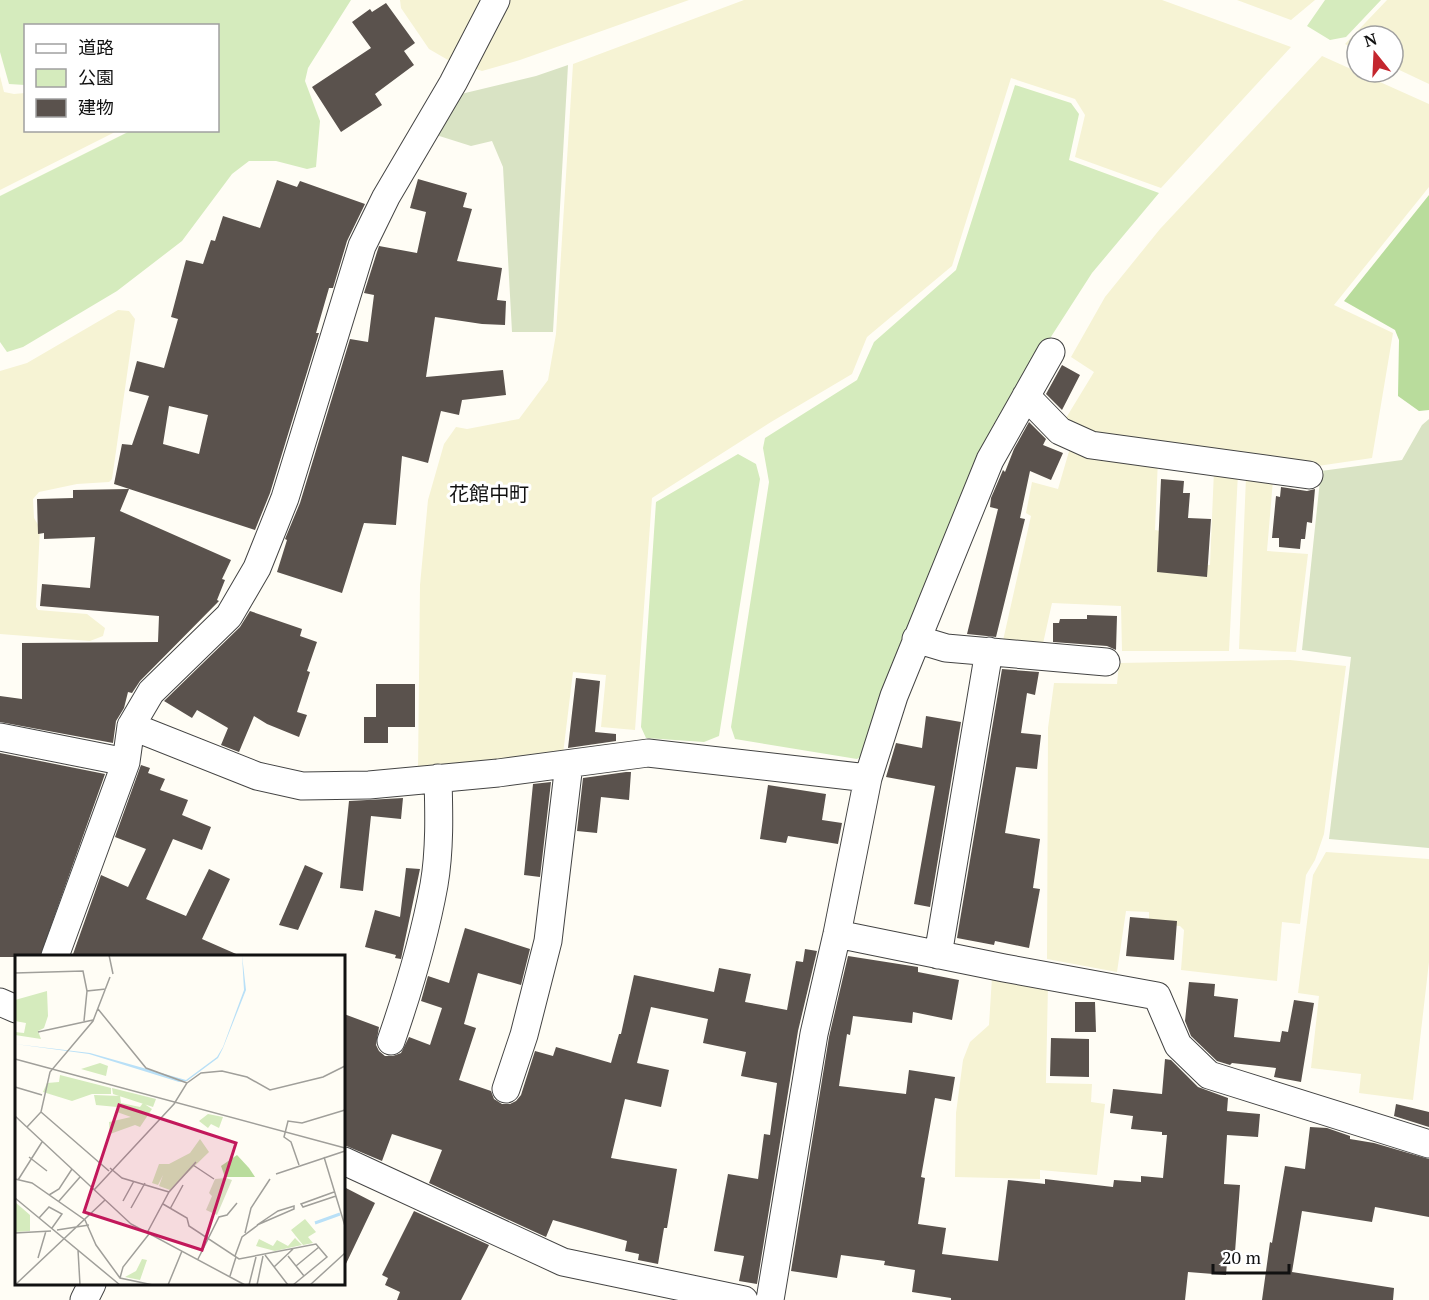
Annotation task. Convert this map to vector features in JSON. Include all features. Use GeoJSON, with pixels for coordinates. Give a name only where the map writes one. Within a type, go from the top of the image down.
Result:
{"type":"FeatureCollection","features":[{"type":"Feature","properties":{"kind":"street"},"geometry":{"type":"LineString","coordinates":[[56,955],[126,762],[131,726],[151,692],[229,616],[257,568],[285,498],[362,246],[386,197],[453,83],[496,0]]}},
{"type":"Feature","properties":{"kind":"street"},"geometry":{"type":"LineString","coordinates":[[770,1300],[814,1034],[837,934],[868,778],[894,696],[990,459],[1051,352]]}},
{"type":"Feature","properties":{"kind":"street"},"geometry":{"type":"LineString","coordinates":[[1026,396],[1060,431],[1091,445],[1310,475]]}},
{"type":"Feature","properties":{"kind":"street"},"geometry":{"type":"LineString","coordinates":[[916,639],[945,648],[1106,662]]}},
{"type":"Feature","properties":{"kind":"street"},"geometry":{"type":"LineString","coordinates":[[938,955],[989,651]]}},
{"type":"Feature","properties":{"kind":"street"},"geometry":{"type":"LineString","coordinates":[[131,726],[257,776],[302,786],[369,785],[568,764],[648,753],[868,778]]}},
{"type":"Feature","properties":{"kind":"street"},"geometry":{"type":"LineString","coordinates":[[0,737],[126,762]]}},
{"type":"Feature","properties":{"kind":"street"},"geometry":{"type":"LineString","coordinates":[[506,1089],[524,1035],[548,941],[568,764]]}},
{"type":"Feature","properties":{"kind":"street"},"geometry":{"type":"LineString","coordinates":[[391,1041],[417,965],[435,883],[439,816],[438,778]]}},
{"type":"Feature","properties":{"kind":"street"},"geometry":{"type":"LineString","coordinates":[[837,934],[1157,996],[1178,1045],[1209,1075],[1429,1144]]}},
{"type":"Feature","properties":{"kind":"street"},"geometry":{"type":"LineString","coordinates":[[0,1002],[15,1009]]}},
{"type":"Feature","properties":{"kind":"street"},"geometry":{"type":"LineString","coordinates":[[345,1161],[563,1262],[744,1300]]}},
{"type":"Feature","properties":{"kind":"street"},"geometry":{"type":"LineString","coordinates":[[84,1300],[92,1285]]}},
{"type":"Feature","properties":{"kind":"shaded area"},"geometry":{"type":"Polygon","coordinates":[[[400,0],[482,0],[457,55],[448,60],[429,49],[401,8],[400,0]]]}},
{"type":"Feature","properties":{"kind":"shaded area"},"geometry":{"type":"Polygon","coordinates":[[[505,0],[689,0],[520,60],[482,71],[471,67],[505,0]]]}},
{"type":"Feature","properties":{"kind":"shaded area"},"geometry":{"type":"Polygon","coordinates":[[[744,0],[1162,0],[1291,47],[1161,188],[1075,157],[1085,115],[1075,99],[1011,78],[952,266],[867,337],[852,374],[771,422],[652,498],[635,730],[601,727],[606,675],[573,672],[563,754],[418,770],[420,585],[428,500],[444,444],[456,427],[467,429],[519,419],[548,380],[556,334],[573,64],[744,0]]]}},
{"type":"Feature","properties":{"kind":"shaded area"},"geometry":{"type":"Polygon","coordinates":[[[1237,0],[1315,0],[1291,20],[1237,0]]]}},
{"type":"Feature","properties":{"kind":"shaded area"},"geometry":{"type":"Polygon","coordinates":[[[1387,0],[1429,0],[1429,84],[1405,73],[1405,24],[1364,24],[1387,0]]]}},
{"type":"Feature","properties":{"kind":"shaded area"},"geometry":{"type":"Polygon","coordinates":[[[1322,56],[1345,66],[1345,84],[1384,84],[1429,104],[1429,187],[1334,305],[1393,333],[1372,458],[1311,467],[1090,432],[1066,418],[1094,372],[1071,357],[1105,297],[1160,229],[1322,56]]]}},
{"type":"Feature","properties":{"kind":"shaded area"},"geometry":{"type":"Polygon","coordinates":[[[0,76],[4,92],[24,93],[24,132],[115,132],[0,190],[0,76]]]}},
{"type":"Feature","properties":{"kind":"shaded area"},"geometry":{"type":"Polygon","coordinates":[[[118,310],[129,311],[135,319],[112,479],[109,482],[77,484],[39,492],[33,499],[34,518],[40,528],[36,607],[38,610],[87,614],[105,628],[103,636],[90,641],[0,634],[0,371],[27,363],[118,310]]]}},
{"type":"Feature","properties":{"kind":"shaded area"},"geometry":{"type":"Polygon","coordinates":[[[1070,448],[1158,459],[1155,530],[1167,532],[1172,564],[1210,565],[1214,470],[1238,473],[1229,651],[1122,651],[1121,606],[1052,603],[1042,648],[1002,645],[1031,516],[1026,513],[1032,482],[1058,489],[1070,448]]]}},
{"type":"Feature","properties":{"kind":"shaded area"},"geometry":{"type":"Polygon","coordinates":[[[1246,477],[1273,480],[1267,551],[1308,554],[1296,652],[1239,649],[1246,477]]]}},
{"type":"Feature","properties":{"kind":"shaded area"},"geometry":{"type":"Polygon","coordinates":[[[1290,660],[1346,666],[1324,834],[1315,860],[1306,875],[1300,924],[1282,922],[1277,981],[1181,970],[1184,930],[1180,926],[1149,924],[1149,912],[1126,911],[1117,972],[1047,959],[1048,728],[1054,683],[1117,684],[1119,663],[1290,660]]]}},
{"type":"Feature","properties":{"kind":"shaded area"},"geometry":{"type":"Polygon","coordinates":[[[1326,852],[1429,859],[1429,962],[1413,1100],[1359,1093],[1361,1074],[1311,1068],[1319,996],[1298,993],[1313,875],[1326,852]]]}},
{"type":"Feature","properties":{"kind":"shaded area"},"geometry":{"type":"Polygon","coordinates":[[[992,977],[1048,984],[1046,1083],[1092,1084],[1091,1102],[1105,1104],[1097,1175],[1040,1170],[1040,1179],[955,1177],[956,1113],[963,1060],[970,1042],[989,1025],[992,977]]]}},
{"type":"Feature","properties":{"kind":"green space"},"geometry":{"type":"Polygon","coordinates":[[[0,0],[351,0],[308,68],[305,81],[320,121],[316,167],[307,169],[276,161],[249,161],[232,174],[182,241],[117,291],[23,347],[7,352],[0,342],[0,196],[128,132],[219,132],[219,24],[24,24],[24,85],[9,84],[0,52],[0,0]]]}},
{"type":"Feature","properties":{"kind":"green space"},"geometry":{"type":"Polygon","coordinates":[[[1325,0],[1381,0],[1358,24],[1345,24],[1345,37],[1330,40],[1307,26],[1325,0]]]}},
{"type":"Feature","properties":{"kind":"green space"},"geometry":{"type":"Polygon","coordinates":[[[568,65],[553,332],[512,332],[503,167],[492,141],[471,146],[433,134],[461,94],[536,76],[568,65]]]}},
{"type":"Feature","properties":{"kind":"green space"},"geometry":{"type":"Polygon","coordinates":[[[1015,85],[1071,103],[1079,114],[1069,160],[1159,193],[1092,273],[1047,343],[865,754],[857,759],[735,739],[731,727],[769,482],[763,448],[765,438],[857,380],[874,342],[956,270],[1015,85]]]}},
{"type":"Feature","properties":{"kind":"green space"},"geometry":{"type":"Polygon","coordinates":[[[1429,195],[1429,410],[1419,411],[1398,396],[1399,340],[1395,330],[1344,301],[1429,195]]]}},
{"type":"Feature","properties":{"kind":"green space"},"geometry":{"type":"Polygon","coordinates":[[[1429,419],[1429,848],[1329,839],[1351,657],[1302,650],[1321,471],[1402,460],[1422,425],[1429,419]]]}},
{"type":"Feature","properties":{"kind":"green space"},"geometry":{"type":"Polygon","coordinates":[[[738,454],[756,464],[760,479],[719,736],[704,742],[646,738],[641,727],[656,502],[738,454]]]}},
{"type":"Feature","properties":{"kind":"building"},"geometry":{"type":"Polygon","coordinates":[[[386,3],[415,43],[404,51],[414,65],[375,94],[382,105],[341,132],[312,87],[371,48],[352,22],[370,9],[372,12],[386,3]]]}},
{"type":"Feature","properties":{"kind":"building"},"geometry":{"type":"Polygon","coordinates":[[[418,179],[467,193],[463,207],[472,209],[457,261],[502,268],[497,300],[506,301],[505,325],[435,317],[426,377],[503,370],[506,395],[462,400],[459,415],[441,411],[428,463],[402,456],[396,525],[364,523],[342,593],[277,572],[287,540],[285,539],[300,503],[350,339],[368,342],[374,295],[364,293],[379,246],[417,253],[426,212],[410,208],[418,179]]]}},
{"type":"Feature","properties":{"kind":"building"},"geometry":{"type":"Polygon","coordinates":[[[277,180],[297,187],[300,181],[365,204],[347,241],[333,288],[329,288],[316,333],[319,333],[270,493],[255,530],[114,484],[122,444],[132,445],[149,396],[129,391],[137,361],[164,368],[178,319],[171,317],[186,260],[203,264],[211,240],[215,241],[223,216],[260,228],[277,180]],[[169,406],[163,444],[199,454],[208,415],[169,406]]]}},
{"type":"Feature","properties":{"kind":"building"},"geometry":{"type":"Polygon","coordinates":[[[1062,365],[1080,375],[1062,410],[1046,394],[1062,365]]]}},
{"type":"Feature","properties":{"kind":"building"},"geometry":{"type":"Polygon","coordinates":[[[1029,422],[1046,439],[1043,445],[1063,453],[1051,480],[1030,471],[1020,518],[1025,519],[996,637],[967,634],[998,509],[990,507],[991,498],[1029,422]]]}},
{"type":"Feature","properties":{"kind":"building"},"geometry":{"type":"Polygon","coordinates":[[[1161,479],[1184,481],[1183,493],[1190,493],[1188,518],[1211,519],[1207,577],[1157,572],[1161,479]]]}},
{"type":"Feature","properties":{"kind":"building"},"geometry":{"type":"Polygon","coordinates":[[[1281,487],[1307,491],[1315,489],[1312,523],[1307,522],[1305,539],[1301,539],[1300,549],[1279,547],[1279,538],[1272,538],[1276,496],[1280,497],[1281,487]]]}},
{"type":"Feature","properties":{"kind":"building"},"geometry":{"type":"Polygon","coordinates":[[[129,489],[120,511],[231,560],[222,579],[225,580],[217,600],[219,601],[140,681],[132,693],[128,692],[124,708],[116,721],[113,743],[0,722],[0,696],[22,699],[22,643],[158,642],[159,616],[40,606],[42,584],[90,588],[95,537],[44,539],[44,533],[38,534],[37,499],[73,498],[73,490],[129,489]]]}},
{"type":"Feature","properties":{"kind":"building"},"geometry":{"type":"Polygon","coordinates":[[[250,611],[302,629],[300,636],[317,642],[297,712],[307,715],[299,737],[254,716],[239,752],[221,745],[228,728],[197,710],[192,718],[164,701],[240,627],[250,611]]]}},
{"type":"Feature","properties":{"kind":"building"},"geometry":{"type":"Polygon","coordinates":[[[1087,615],[1117,616],[1116,650],[1107,646],[1053,642],[1053,623],[1059,623],[1060,619],[1087,619],[1087,615]]]}},
{"type":"Feature","properties":{"kind":"building"},"geometry":{"type":"Polygon","coordinates":[[[1002,669],[1039,672],[1035,695],[1027,693],[1021,733],[1041,735],[1037,769],[1016,767],[1005,833],[1040,839],[1033,888],[1040,889],[1029,948],[995,941],[994,945],[957,938],[1002,669]]]}},
{"type":"Feature","properties":{"kind":"building"},"geometry":{"type":"Polygon","coordinates":[[[576,678],[600,681],[595,732],[616,734],[616,741],[568,748],[576,678]]]}},
{"type":"Feature","properties":{"kind":"building"},"geometry":{"type":"Polygon","coordinates":[[[376,684],[415,684],[415,727],[388,727],[388,743],[364,743],[364,717],[376,717],[376,684]]]}},
{"type":"Feature","properties":{"kind":"building"},"geometry":{"type":"Polygon","coordinates":[[[926,716],[961,722],[930,907],[914,904],[935,786],[886,777],[896,743],[922,748],[926,716]]]}},
{"type":"Feature","properties":{"kind":"building"},"geometry":{"type":"Polygon","coordinates":[[[0,753],[105,774],[41,955],[0,957],[0,753]]]}},
{"type":"Feature","properties":{"kind":"building"},"geometry":{"type":"Polygon","coordinates":[[[141,765],[150,768],[148,773],[165,779],[160,790],[188,800],[182,815],[211,827],[202,850],[173,839],[146,899],[186,916],[209,869],[230,879],[202,939],[238,955],[73,955],[101,875],[128,887],[146,849],[115,837],[141,765]]]}},
{"type":"Feature","properties":{"kind":"building"},"geometry":{"type":"Polygon","coordinates":[[[631,772],[629,800],[601,797],[597,833],[577,831],[583,778],[631,772]]]}},
{"type":"Feature","properties":{"kind":"building"},"geometry":{"type":"Polygon","coordinates":[[[551,782],[540,877],[524,875],[533,784],[551,782]]]}},
{"type":"Feature","properties":{"kind":"building"},"geometry":{"type":"Polygon","coordinates":[[[768,785],[826,794],[822,820],[842,823],[838,844],[788,836],[786,843],[760,839],[768,785]]]}},
{"type":"Feature","properties":{"kind":"building"},"geometry":{"type":"Polygon","coordinates":[[[403,798],[401,819],[371,816],[363,891],[340,888],[349,801],[403,798]]]}},
{"type":"Feature","properties":{"kind":"building"},"geometry":{"type":"Polygon","coordinates":[[[305,865],[323,873],[298,930],[279,925],[305,865]]]}},
{"type":"Feature","properties":{"kind":"building"},"geometry":{"type":"Polygon","coordinates":[[[406,868],[420,869],[401,959],[395,958],[396,955],[365,947],[375,910],[400,917],[406,868]]]}},
{"type":"Feature","properties":{"kind":"building"},"geometry":{"type":"Polygon","coordinates":[[[1130,917],[1177,921],[1174,960],[1126,956],[1130,917]]]}},
{"type":"Feature","properties":{"kind":"building"},"geometry":{"type":"Polygon","coordinates":[[[465,928],[530,949],[521,985],[478,973],[464,1024],[476,1028],[459,1080],[491,1091],[494,1099],[502,1104],[510,1104],[521,1095],[535,1051],[553,1056],[556,1047],[611,1063],[619,1034],[621,1034],[634,975],[714,992],[719,968],[751,974],[745,1002],[787,1010],[796,961],[803,962],[805,949],[817,951],[798,1031],[757,1284],[739,1281],[744,1256],[714,1251],[728,1174],[758,1179],[764,1134],[770,1135],[777,1083],[741,1076],[746,1052],[703,1043],[708,1019],[651,1007],[637,1063],[669,1070],[661,1107],[625,1099],[611,1158],[677,1169],[658,1264],[638,1260],[639,1254],[625,1251],[627,1241],[553,1220],[546,1237],[429,1183],[442,1150],[392,1134],[382,1161],[345,1145],[345,1014],[379,1027],[376,1045],[385,1056],[401,1053],[409,1037],[430,1045],[442,1008],[421,1001],[428,976],[449,983],[465,928]]]}},
{"type":"Feature","properties":{"kind":"building"},"geometry":{"type":"Polygon","coordinates":[[[848,956],[918,967],[918,972],[959,980],[952,1020],[913,1012],[912,1023],[853,1016],[850,1035],[847,1034],[839,1086],[906,1094],[909,1070],[955,1077],[951,1101],[935,1098],[921,1177],[925,1178],[918,1224],[946,1228],[942,1254],[998,1261],[1008,1180],[1045,1184],[1045,1179],[1113,1187],[1114,1180],[1141,1182],[1141,1176],[1163,1178],[1167,1135],[1162,1135],[1162,1132],[1131,1129],[1133,1116],[1110,1113],[1113,1089],[1162,1094],[1165,1059],[1171,1060],[1198,1087],[1228,1098],[1227,1111],[1260,1114],[1258,1137],[1227,1135],[1224,1184],[1240,1185],[1235,1252],[1228,1250],[1226,1275],[1188,1272],[1185,1300],[951,1300],[951,1298],[912,1292],[915,1270],[884,1265],[885,1261],[841,1255],[837,1278],[791,1271],[829,1037],[848,956]]]}},
{"type":"Feature","properties":{"kind":"building"},"geometry":{"type":"Polygon","coordinates":[[[1189,982],[1215,984],[1214,996],[1238,999],[1234,1037],[1280,1042],[1282,1031],[1288,1032],[1294,1000],[1314,1003],[1301,1082],[1274,1077],[1276,1068],[1232,1063],[1230,1065],[1217,1061],[1191,1036],[1185,1021],[1189,982]]]}},
{"type":"Feature","properties":{"kind":"building"},"geometry":{"type":"Polygon","coordinates":[[[1075,1002],[1095,1002],[1096,1032],[1075,1032],[1075,1002]]]}},
{"type":"Feature","properties":{"kind":"building"},"geometry":{"type":"Polygon","coordinates":[[[1051,1038],[1089,1039],[1089,1077],[1050,1076],[1051,1038]]]}},
{"type":"Feature","properties":{"kind":"building"},"geometry":{"type":"Polygon","coordinates":[[[1396,1104],[1429,1112],[1429,1127],[1394,1116],[1396,1104]]]}},
{"type":"Feature","properties":{"kind":"building"},"geometry":{"type":"Polygon","coordinates":[[[1310,1127],[1327,1128],[1350,1136],[1350,1139],[1374,1143],[1429,1159],[1429,1217],[1375,1207],[1372,1222],[1302,1211],[1292,1272],[1394,1288],[1393,1300],[1262,1300],[1270,1242],[1272,1243],[1285,1166],[1305,1169],[1310,1127]]]}},
{"type":"Feature","properties":{"kind":"building"},"geometry":{"type":"Polygon","coordinates":[[[345,1188],[375,1203],[345,1266],[345,1188]]]}},
{"type":"Feature","properties":{"kind":"building"},"geometry":{"type":"Polygon","coordinates":[[[414,1211],[489,1245],[461,1300],[397,1300],[400,1292],[385,1285],[388,1278],[382,1275],[414,1211]]]}},
{"type":"Feature","properties":{"kind":"district","name":"花館中町"},"geometry":{"type":"Point","coordinates":[489,493]}}]}
